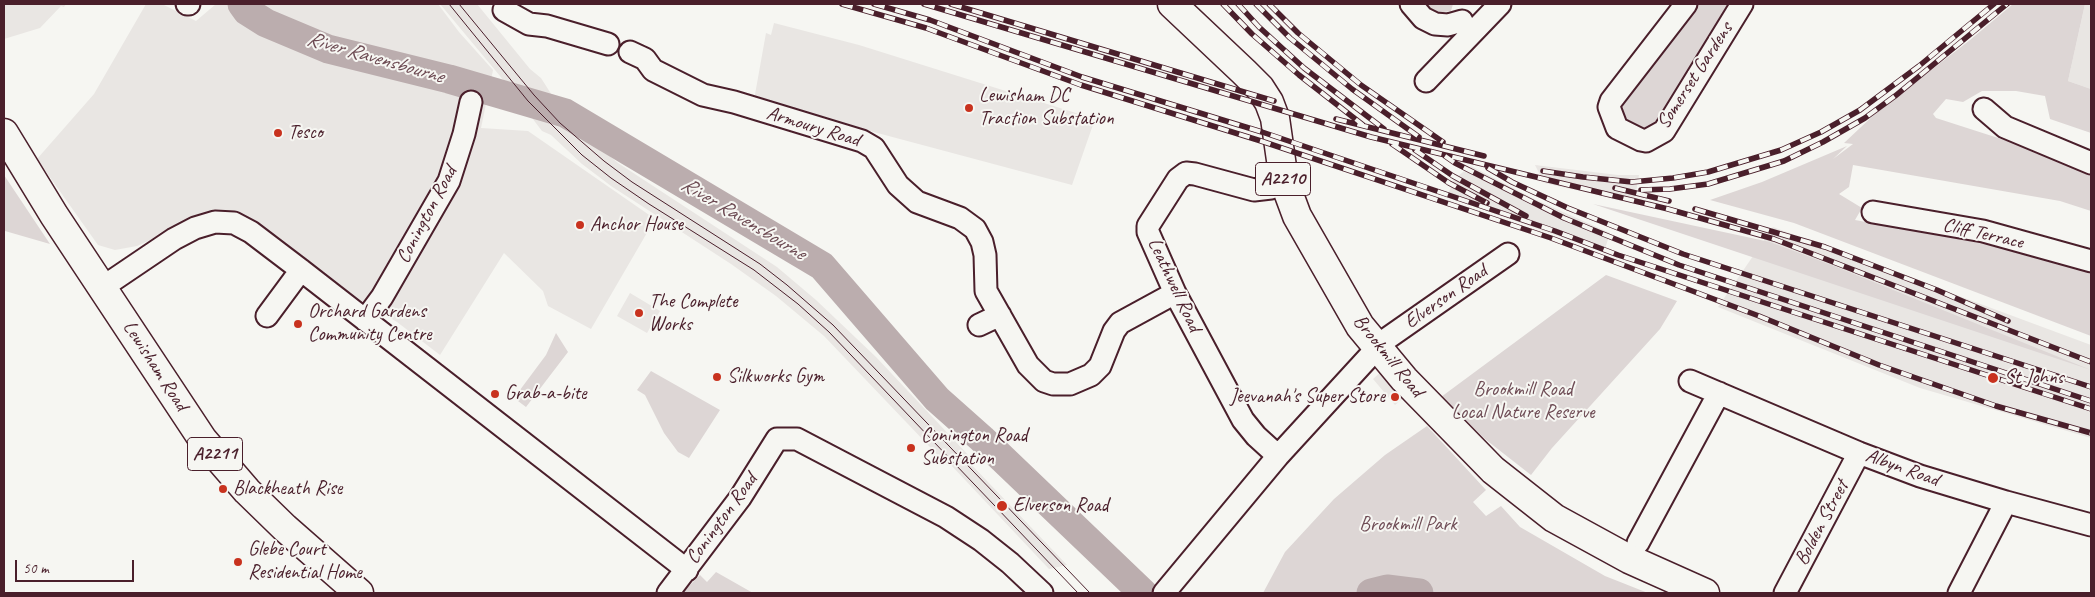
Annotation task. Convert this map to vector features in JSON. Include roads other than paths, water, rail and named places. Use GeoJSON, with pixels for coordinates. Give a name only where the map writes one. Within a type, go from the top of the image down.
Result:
{"type":"FeatureCollection","features":[{"type":"Feature","properties":{"kind":"main road","name":"Brookmill Road"},"geometry":{"type":"LineString","coordinates":[[1180,12],[1260,88],[1269,102],[1274,118],[1284,181],[1297,216],[1360,326],[1377,348],[1444,421],[1493,470],[1525,497],[1554,518],[1586,537],[1629,559],[1706,593]]}},
{"type":"Feature","properties":{"kind":"main road","name":"Lewisham Road"},"geometry":{"type":"LineString","coordinates":[[4,133],[54,214],[104,287],[203,440],[259,503],[353,592]]}},
{"type":"Feature","properties":{"kind":"street"},"geometry":{"type":"LineString","coordinates":[[1411,4],[1423,18],[1435,24],[1448,25],[1467,19],[1500,4]]}},
{"type":"Feature","properties":{"kind":"street","name":"Somerset Gardens"},"geometry":{"type":"LineString","coordinates":[[1686,4],[1611,101],[1609,107],[1617,128],[1641,140],[1646,141],[1664,131],[1742,4]]}},
{"type":"Feature","properties":{"kind":"street"},"geometry":{"type":"LineString","coordinates":[[504,10],[529,24],[547,26],[608,44]]}},
{"type":"Feature","properties":{"kind":"street"},"geometry":{"type":"LineString","coordinates":[[1426,81],[1467,19]]}},
{"type":"Feature","properties":{"kind":"street","name":"Armoury Road"},"geometry":{"type":"LineString","coordinates":[[630,52],[645,59],[653,70],[703,95],[734,102],[862,141],[874,148],[898,185],[917,202],[960,218],[975,229],[982,242],[985,255],[986,291],[1034,373],[1044,381],[1053,384],[1070,384],[1082,380],[1100,366],[1114,331],[1120,324],[1175,294]]}},
{"type":"Feature","properties":{"kind":"street","name":"Conington Road"},"geometry":{"type":"LineString","coordinates":[[365,320],[382,298],[449,181],[464,134],[471,102]]}},
{"type":"Feature","properties":{"kind":"street"},"geometry":{"type":"LineString","coordinates":[[1984,109],[2005,127],[2091,163]]}},
{"type":"Feature","properties":{"kind":"street","name":"Leathwell Road"},"geometry":{"type":"LineString","coordinates":[[1278,456],[1249,430],[1175,294],[1148,232],[1148,226],[1178,179],[1186,173],[1254,190],[1271,188],[1284,181]]}},
{"type":"Feature","properties":{"kind":"street","name":"Cliff Terrace"},"geometry":{"type":"LineString","coordinates":[[1873,212],[1984,231],[2091,261]]}},
{"type":"Feature","properties":{"kind":"street","name":"Conington Road"},"geometry":{"type":"LineString","coordinates":[[104,287],[174,239],[196,228],[215,222],[234,223],[251,232],[301,270],[687,570],[740,498],[777,439],[797,439],[946,517],[981,540],[1010,563],[1042,593]]}},
{"type":"Feature","properties":{"kind":"street","name":"Elverson Road"},"geometry":{"type":"LineString","coordinates":[[1169,592],[1278,456],[1385,340],[1508,254]]}},
{"type":"Feature","properties":{"kind":"street"},"geometry":{"type":"LineString","coordinates":[[267,316],[301,270]]}},
{"type":"Feature","properties":{"kind":"street"},"geometry":{"type":"LineString","coordinates":[[979,325],[1000,315]]}},
{"type":"Feature","properties":{"kind":"street","name":"Albyn Road"},"geometry":{"type":"LineString","coordinates":[[1690,381],[1859,453],[1920,476],[2006,502],[2091,524]]}},
{"type":"Feature","properties":{"kind":"street"},"geometry":{"type":"LineString","coordinates":[[1638,543],[1719,393]]}},
{"type":"Feature","properties":{"kind":"street","name":"Bolden Street"},"geometry":{"type":"LineString","coordinates":[[1785,593],[1859,453]]}},
{"type":"Feature","properties":{"kind":"street"},"geometry":{"type":"LineString","coordinates":[[1958,593],[2006,502]]}},
{"type":"Feature","properties":{"kind":"street"},"geometry":{"type":"LineString","coordinates":[[668,593],[687,570]]}},
{"type":"Feature","properties":{"kind":"waterway","name":"River Ravensbourne"},"geometry":{"type":"LineString","coordinates":[[242,4],[247,11],[266,23],[328,49],[449,79],[565,113],[822,266],[937,399],[982,439],[1143,593]]}},
{"type":"Feature","properties":{"kind":"waterway","name":"River Ravensbourne"},"geometry":{"type":"LineString","coordinates":[[1371,593],[1387,589],[1419,593]]}},
{"type":"Feature","properties":{"kind":"tram line"},"geometry":{"type":"LineString","coordinates":[[449,4],[528,101],[582,155],[649,204],[754,270],[798,304],[829,332],[1078,593]]}},
{"type":"Feature","properties":{"kind":"tram line"},"geometry":{"type":"LineString","coordinates":[[459,4],[534,95],[560,123],[604,161],[632,182],[760,264],[833,325],[1090,593]]}},
{"type":"Feature","properties":{"kind":"railway"},"geometry":{"type":"LineString","coordinates":[[842,4],[926,28],[1081,85],[1261,141],[1551,238],[1759,316],[1879,365],[1996,406],[2091,433]]}},
{"type":"Feature","properties":{"kind":"railway"},"geometry":{"type":"LineString","coordinates":[[874,4],[930,20],[1082,77],[1262,132],[1555,231],[1618,255],[2091,409]]}},
{"type":"Feature","properties":{"kind":"railway"},"geometry":{"type":"LineString","coordinates":[[924,4],[1371,137],[1668,209],[1774,239],[2091,362]]}},
{"type":"Feature","properties":{"kind":"railway"},"geometry":{"type":"LineString","coordinates":[[951,4],[1274,101]]}},
{"type":"Feature","properties":{"kind":"railway"},"geometry":{"type":"LineString","coordinates":[[1223,4],[1252,34],[1299,75],[1363,125]]}},
{"type":"Feature","properties":{"kind":"railway"},"geometry":{"type":"LineString","coordinates":[[1238,4],[1259,27],[1304,68],[1384,129]]}},
{"type":"Feature","properties":{"kind":"railway"},"geometry":{"type":"LineString","coordinates":[[1256,4],[1290,38],[1352,89],[1419,137]]}},
{"type":"Feature","properties":{"kind":"railway"},"geometry":{"type":"LineString","coordinates":[[1269,4],[1298,33],[1361,85],[1443,142]]}},
{"type":"Feature","properties":{"kind":"railway"},"geometry":{"type":"LineString","coordinates":[[1543,171],[1632,182],[1708,172],[1781,150],[1821,132],[1860,110],[1919,66],[1994,4]]}},
{"type":"Feature","properties":{"kind":"railway"},"geometry":{"type":"LineString","coordinates":[[1641,190],[1670,189],[1708,184],[1784,161],[1823,142],[1865,118],[1895,96],[2007,4]]}},
{"type":"Feature","properties":{"kind":"railway"},"geometry":{"type":"LineString","coordinates":[[1336,119],[1484,156]]}},
{"type":"Feature","properties":{"kind":"railway"},"geometry":{"type":"LineString","coordinates":[[1392,144],[1449,183],[1487,203]]}},
{"type":"Feature","properties":{"kind":"railway"},"geometry":{"type":"LineString","coordinates":[[1415,150],[1453,176],[1526,216]]}},
{"type":"Feature","properties":{"kind":"railway"},"geometry":{"type":"LineString","coordinates":[[1445,156],[1455,163],[1564,218],[1679,265],[2091,401]]}},
{"type":"Feature","properties":{"kind":"railway"},"geometry":{"type":"LineString","coordinates":[[1488,168],[1512,182],[1568,208],[1683,254],[2091,387]]}},
{"type":"Feature","properties":{"kind":"railway"},"geometry":{"type":"LineString","coordinates":[[1615,188],[1669,201]]}},
{"type":"Feature","properties":{"kind":"railway"},"geometry":{"type":"LineString","coordinates":[[1695,209],[1825,247],[1937,290],[2008,321]]}},
{"type":"Feature","properties":{"kind":"place","name":"Lewisham DC Traction Substation"},"geometry":{"type":"Point","coordinates":[969,108]}},
{"type":"Feature","properties":{"kind":"place","name":"Tesco"},"geometry":{"type":"Point","coordinates":[278,133]}},
{"type":"Feature","properties":{"kind":"place","name":"Anchor House"},"geometry":{"type":"Point","coordinates":[580,225]}},
{"type":"Feature","properties":{"kind":"place","name":"The Complete Works"},"geometry":{"type":"Point","coordinates":[639,313]}},
{"type":"Feature","properties":{"kind":"place","name":"Orchard Gardens Community Centre"},"geometry":{"type":"Point","coordinates":[298,324]}},
{"type":"Feature","properties":{"kind":"place","name":"Silkworks Gym"},"geometry":{"type":"Point","coordinates":[717,377]}},
{"type":"Feature","properties":{"kind":"place","name":"St Johns"},"geometry":{"type":"Point","coordinates":[1993,378]}},
{"type":"Feature","properties":{"kind":"place","name":"Grab-a-bite"},"geometry":{"type":"Point","coordinates":[495,394]}},
{"type":"Feature","properties":{"kind":"place","name":"Jeevanah's Super Store"},"geometry":{"type":"Point","coordinates":[1395,397]}},
{"type":"Feature","properties":{"kind":"place","name":"Conington Road Substation"},"geometry":{"type":"Point","coordinates":[911,448]}},
{"type":"Feature","properties":{"kind":"place","name":"Blackheath Rise"},"geometry":{"type":"Point","coordinates":[223,489]}},
{"type":"Feature","properties":{"kind":"place","name":"Elverson Road"},"geometry":{"type":"Point","coordinates":[1002,506]}},
{"type":"Feature","properties":{"kind":"place","name":"Glebe Court Residential Home"},"geometry":{"type":"Point","coordinates":[238,562]}},
{"type":"Feature","properties":{"kind":"park label","name":"Brookmill Road Local Nature Reserve"},"geometry":{"type":"Point","coordinates":[1523,402]}},
{"type":"Feature","properties":{"kind":"park label","name":"Brookmill Park"},"geometry":{"type":"Point","coordinates":[1408,525]}}]}
